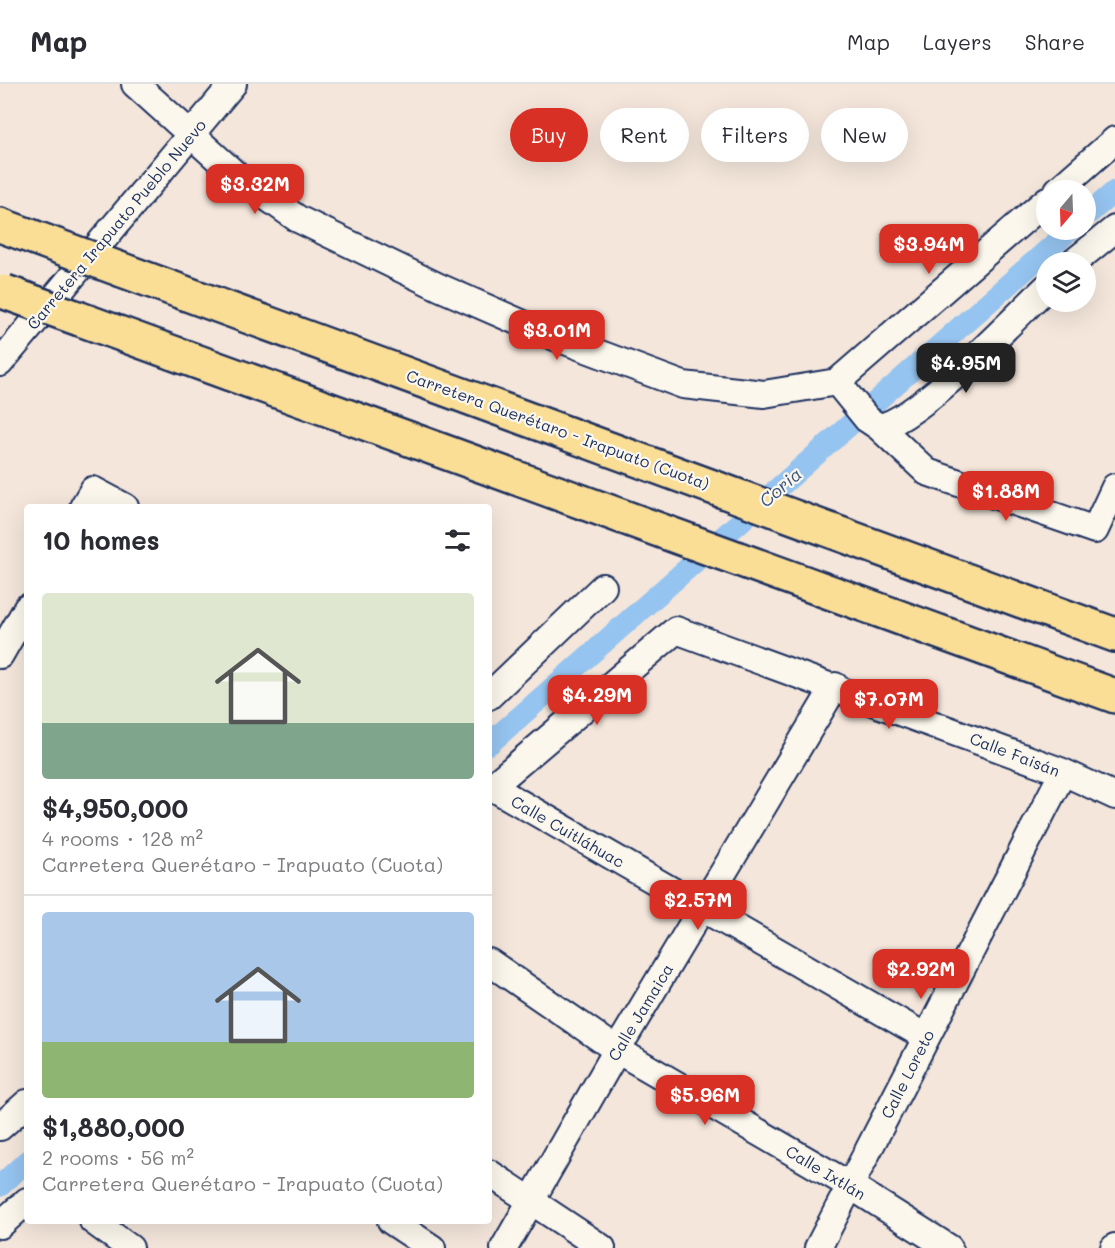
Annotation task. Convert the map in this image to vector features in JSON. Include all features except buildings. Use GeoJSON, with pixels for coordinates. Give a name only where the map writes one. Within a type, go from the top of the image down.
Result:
{"type":"FeatureCollection","features":[{"type":"Feature","properties":{"kind":"highway","name":"Carretera Querétaro - Irapuato (Cuota)"},"geometry":{"type":"LineString","coordinates":[[0,225],[1115,635]]}},
{"type":"Feature","properties":{"kind":"highway"},"geometry":{"type":"LineString","coordinates":[[2,291],[646,528],[763,567],[1115,696]]}},
{"type":"Feature","properties":{"kind":"street"},"geometry":{"type":"LineString","coordinates":[[135,84],[237,176],[298,219],[439,287],[533,329],[683,385],[764,394],[840,385],[1036,210]]}},
{"type":"Feature","properties":{"kind":"street","name":"Carretera Irapuato Pueblo Nuevo"},"geometry":{"type":"LineString","coordinates":[[0,363],[233,84]]}},
{"type":"Feature","properties":{"kind":"street"},"geometry":{"type":"LineString","coordinates":[[1069,180],[1115,140]]}},
{"type":"Feature","properties":{"kind":"street"},"geometry":{"type":"LineString","coordinates":[[1086,252],[1115,229]]}},
{"type":"Feature","properties":{"kind":"street"},"geometry":{"type":"LineString","coordinates":[[873,423],[891,425],[939,390],[1036,297]]}},
{"type":"Feature","properties":{"kind":"street"},"geometry":{"type":"LineString","coordinates":[[840,385],[873,423],[927,472],[1095,530],[1115,487]]}},
{"type":"Feature","properties":{"kind":"street"},"geometry":{"type":"LineString","coordinates":[[88,499],[111,504]]}},
{"type":"Feature","properties":{"kind":"street"},"geometry":{"type":"LineString","coordinates":[[492,692],[603,587]]}},
{"type":"Feature","properties":{"kind":"street"},"geometry":{"type":"LineString","coordinates":[[0,655],[24,624]]}},
{"type":"Feature","properties":{"kind":"street","name":"Calle Faisán"},"geometry":{"type":"LineString","coordinates":[[492,786],[676,630],[835,686],[1063,772],[1115,796]]}},
{"type":"Feature","properties":{"kind":"street","name":"Calle Jamaica"},"geometry":{"type":"LineString","coordinates":[[504,1248],[616,1050],[703,909],[835,686]]}},
{"type":"Feature","properties":{"kind":"street","name":"Calle Loreto"},"geometry":{"type":"LineString","coordinates":[[818,1248],[1063,772]]}},
{"type":"Feature","properties":{"kind":"street","name":"Calle Cuitláhuac"},"geometry":{"type":"LineString","coordinates":[[492,789],[926,1037]]}},
{"type":"Feature","properties":{"kind":"street","name":"Calle Ixtlán"},"geometry":{"type":"LineString","coordinates":[[492,964],[616,1050],[851,1186],[949,1248]]}},
{"type":"Feature","properties":{"kind":"street"},"geometry":{"type":"LineString","coordinates":[[0,1127],[24,1106]]}},
{"type":"Feature","properties":{"kind":"street"},"geometry":{"type":"LineString","coordinates":[[492,1175],[602,1248]]}},
{"type":"Feature","properties":{"kind":"street"},"geometry":{"type":"LineString","coordinates":[[0,1225],[24,1204]]}},
{"type":"Feature","properties":{"kind":"street"},"geometry":{"type":"LineString","coordinates":[[97,1224],[130,1248]]}},
{"type":"Feature","properties":{"kind":"street"},"geometry":{"type":"LineString","coordinates":[[396,1224],[432,1248]]}},
{"type":"Feature","properties":{"kind":"waterway","name":"Coria"},"geometry":{"type":"LineString","coordinates":[[1096,207],[1115,191]]}},
{"type":"Feature","properties":{"kind":"waterway","name":"Coria"},"geometry":{"type":"LineString","coordinates":[[492,741],[1059,240]]}},
{"type":"Feature","properties":{"kind":"waterway","name":"Coria"},"geometry":{"type":"LineString","coordinates":[[0,1186],[24,1164]]}}]}
